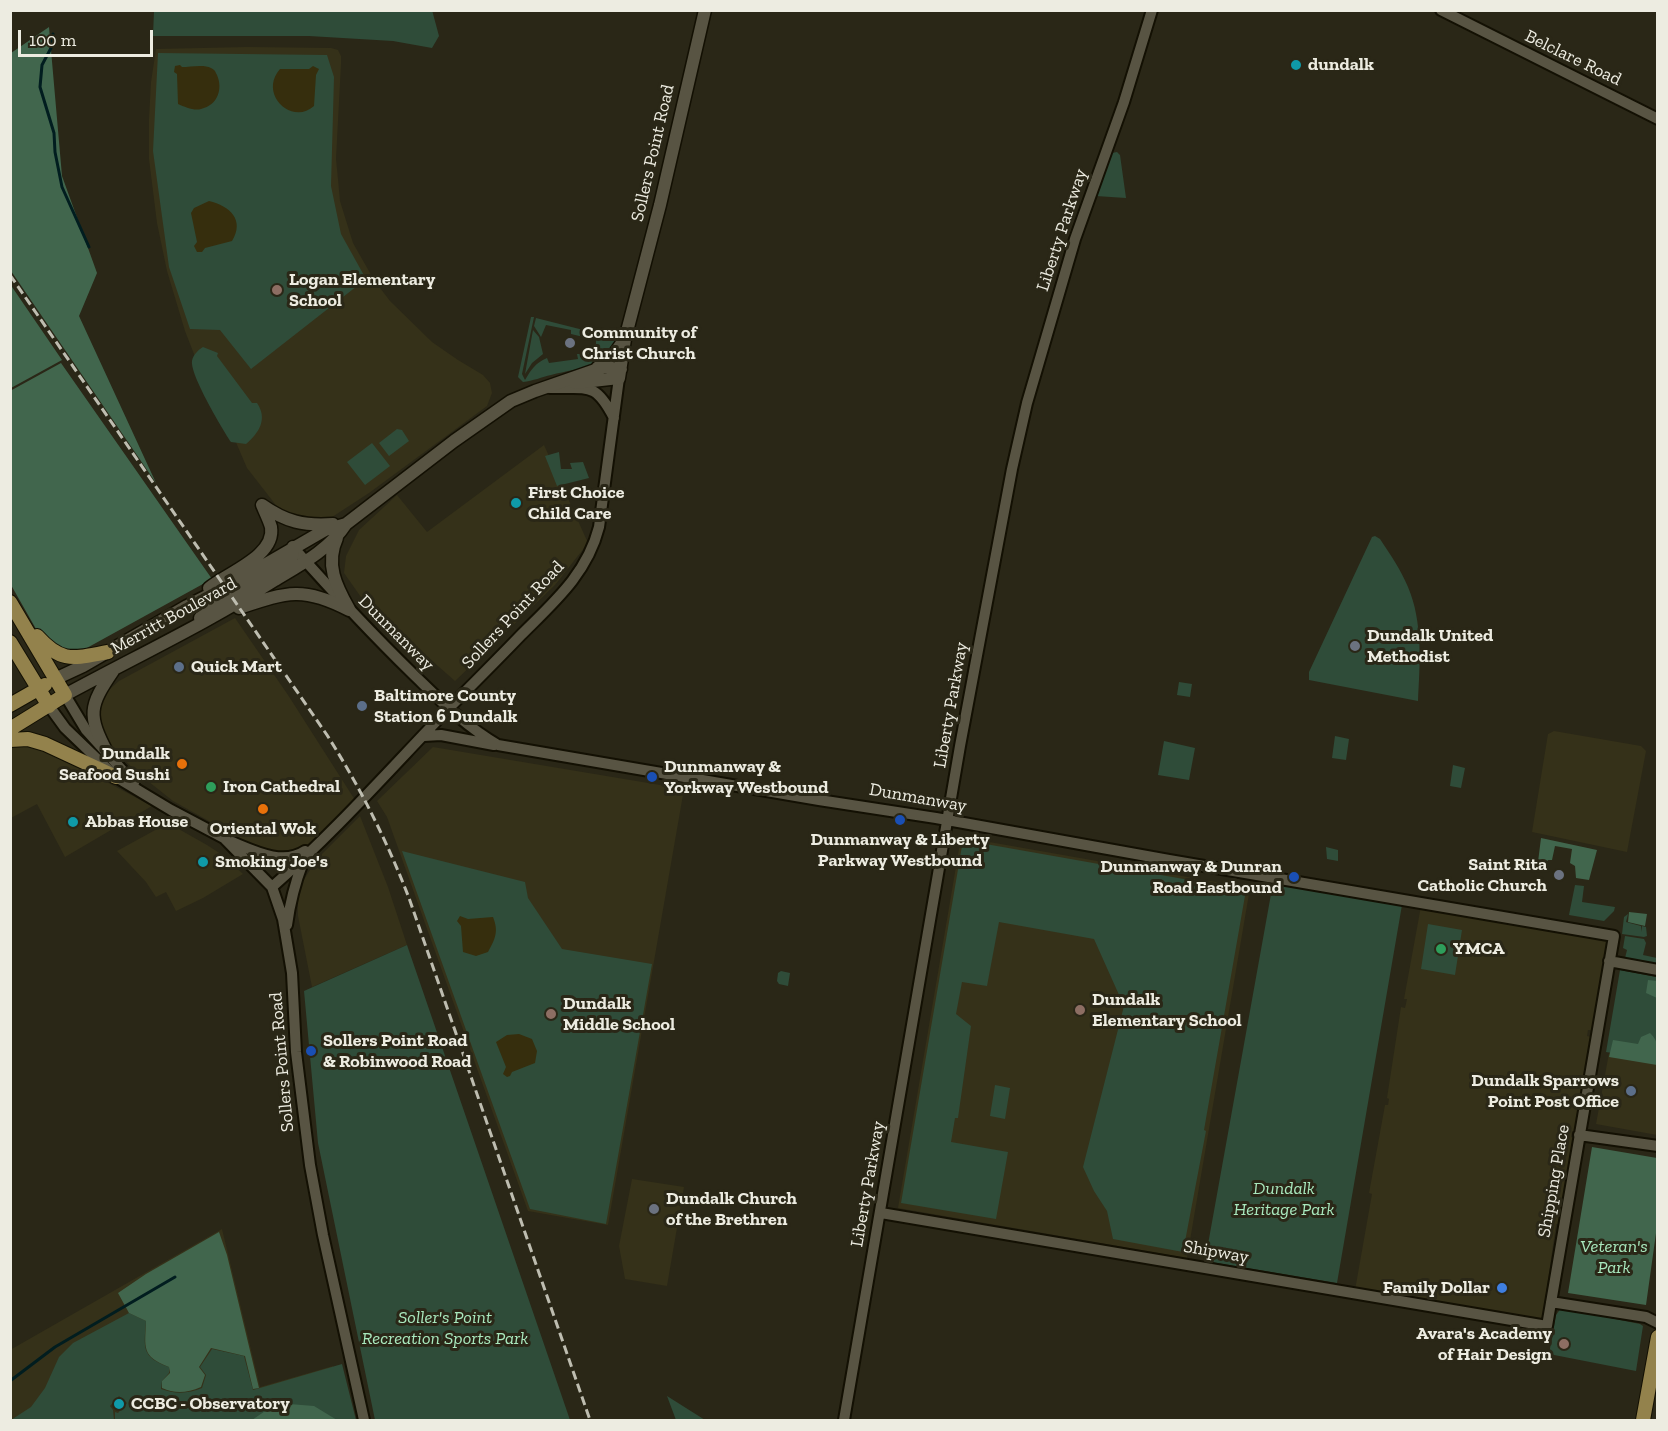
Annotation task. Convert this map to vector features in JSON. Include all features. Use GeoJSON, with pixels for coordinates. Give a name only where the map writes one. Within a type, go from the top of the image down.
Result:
{"type":"FeatureCollection","features":[{"type":"Feature","properties":{"kind":"main road","name":"Sollers Point Road"},"geometry":{"type":"LineString","coordinates":[[620,373],[625,339],[660,205],[705,10]]}},
{"type":"Feature","properties":{"kind":"main road"},"geometry":{"type":"LineString","coordinates":[[591,371],[615,353],[625,339]]}},
{"type":"Feature","properties":{"kind":"main road","name":"Merritt Boulevard"},"geometry":{"type":"LineString","coordinates":[[10,729],[65,695],[219,614],[306,561],[337,537],[346,524],[496,410],[523,395],[604,367],[620,373]]}},
{"type":"Feature","properties":{"kind":"main road","name":"Merritt Boulevard"},"geometry":{"type":"LineString","coordinates":[[547,387],[620,373]]}},
{"type":"Feature","properties":{"kind":"main road"},"geometry":{"type":"LineString","coordinates":[[187,606],[220,579],[260,556],[266,549],[271,528],[262,505],[278,516],[304,524],[346,524]]}},
{"type":"Feature","properties":{"kind":"main road","name":"Merritt Boulevard"},"geometry":{"type":"LineString","coordinates":[[10,705],[187,606],[242,578],[293,547],[325,530],[346,524]]}},
{"type":"Feature","properties":{"kind":"main road"},"geometry":{"type":"LineString","coordinates":[[337,537],[332,552],[333,578],[349,610]]}},
{"type":"Feature","properties":{"kind":"main road"},"geometry":{"type":"LineString","coordinates":[[181,634],[216,605],[287,563],[292,557],[293,547]]}},
{"type":"Feature","properties":{"kind":"main road"},"geometry":{"type":"LineString","coordinates":[[219,614],[267,598],[298,593],[327,598],[349,610]]}},
{"type":"Feature","properties":{"kind":"main road"},"geometry":{"type":"LineString","coordinates":[[13,607],[56,654],[74,656],[108,652]]}},
{"type":"Feature","properties":{"kind":"main road"},"geometry":{"type":"LineString","coordinates":[[13,607],[65,695]]}},
{"type":"Feature","properties":{"kind":"main road"},"geometry":{"type":"LineString","coordinates":[[10,642],[49,706]]}},
{"type":"Feature","properties":{"kind":"main road"},"geometry":{"type":"LineString","coordinates":[[108,754],[98,736],[93,706],[100,689],[115,669]]}},
{"type":"Feature","properties":{"kind":"main road"},"geometry":{"type":"LineString","coordinates":[[10,740],[28,739],[45,744],[116,777]]}},
{"type":"Feature","properties":{"kind":"main road"},"geometry":{"type":"LineString","coordinates":[[1643,1420],[1658,1337]]}},
{"type":"Feature","properties":{"kind":"street","name":"Liberty Parkway"},"geometry":{"type":"LineString","coordinates":[[844,1420],[948,820],[1012,469],[1027,403],[1075,239],[1124,102],[1152,10]]}},
{"type":"Feature","properties":{"kind":"street","name":"Belclare Road"},"geometry":{"type":"LineString","coordinates":[[1441,10],[1658,119]]}},
{"type":"Feature","properties":{"kind":"street","name":"Sollers Point Road"},"geometry":{"type":"LineString","coordinates":[[364,1420],[310,1165],[296,1052],[292,973],[286,934],[272,887],[306,856],[557,599],[586,563],[599,527],[620,373]]}},
{"type":"Feature","properties":{"kind":"street"},"geometry":{"type":"LineString","coordinates":[[547,387],[591,389],[605,400],[614,418]]}},
{"type":"Feature","properties":{"kind":"street","name":"Dunmanway"},"geometry":{"type":"LineString","coordinates":[[293,547],[349,610],[449,709],[498,745],[948,820],[1614,936]]}},
{"type":"Feature","properties":{"kind":"street"},"geometry":{"type":"LineString","coordinates":[[65,695],[86,730],[147,796]]}},
{"type":"Feature","properties":{"kind":"street"},"geometry":{"type":"LineString","coordinates":[[49,706],[65,728],[116,777],[224,838],[267,855],[284,858],[297,856],[318,843]]}},
{"type":"Feature","properties":{"kind":"street"},"geometry":{"type":"LineString","coordinates":[[424,736],[441,735],[498,745]]}},
{"type":"Feature","properties":{"kind":"street"},"geometry":{"type":"LineString","coordinates":[[224,838],[272,887]]}},
{"type":"Feature","properties":{"kind":"street"},"geometry":{"type":"LineString","coordinates":[[286,934],[289,904],[306,856]]}},
{"type":"Feature","properties":{"kind":"street","name":"Shipping Place"},"geometry":{"type":"LineString","coordinates":[[1547,1326],[1614,936]]}},
{"type":"Feature","properties":{"kind":"street"},"geometry":{"type":"LineString","coordinates":[[1609,961],[1658,970]]}},
{"type":"Feature","properties":{"kind":"street"},"geometry":{"type":"LineString","coordinates":[[1579,1135],[1658,1146]]}},
{"type":"Feature","properties":{"kind":"street","name":"Shipway"},"geometry":{"type":"LineString","coordinates":[[880,1213],[1547,1326]]}},
{"type":"Feature","properties":{"kind":"street"},"geometry":{"type":"LineString","coordinates":[[1551,1302],[1646,1317],[1658,1323]]}},
{"type":"Feature","properties":{"kind":"shaded area","name":"Logan Elementary School"},"geometry":{"type":"Polygon","coordinates":[[[248,47],[338,50],[341,64],[336,159],[340,201],[353,243],[374,280],[390,301],[432,342],[483,375],[490,383],[492,393],[487,406],[369,493],[326,521],[282,513],[247,468],[201,372],[185,331],[167,271],[157,223],[149,159],[151,82],[156,49],[248,47]]]}},
{"type":"Feature","properties":{"kind":"shaded area"},"geometry":{"type":"Polygon","coordinates":[[[544,445],[588,543],[555,585],[455,681],[363,600],[344,573],[346,556],[359,530],[397,495],[427,532],[544,445]]]}},
{"type":"Feature","properties":{"kind":"shaded area"},"geometry":{"type":"Polygon","coordinates":[[[235,618],[288,695],[355,800],[312,842],[296,853],[277,855],[263,851],[173,801],[115,751],[99,728],[96,712],[102,696],[119,681],[235,618]]]}},
{"type":"Feature","properties":{"kind":"shaded area"},"geometry":{"type":"Polygon","coordinates":[[[1554,731],[1641,746],[1646,751],[1627,852],[1532,832],[1548,734],[1554,731]]]}},
{"type":"Feature","properties":{"kind":"shaded area"},"geometry":{"type":"Polygon","coordinates":[[[10,745],[33,745],[71,762],[152,806],[65,857],[37,804],[11,818],[10,745]]]}},
{"type":"Feature","properties":{"kind":"shaded area","name":"Dundalk Middle School"},"geometry":{"type":"Polygon","coordinates":[[[433,747],[684,789],[608,1225],[528,1211],[387,817],[377,801],[433,747]]]}},
{"type":"Feature","properties":{"kind":"shaded area"},"geometry":{"type":"Polygon","coordinates":[[[360,816],[388,887],[407,945],[312,987],[298,916],[298,898],[303,881],[317,859],[360,816]]]}},
{"type":"Feature","properties":{"kind":"shaded area"},"geometry":{"type":"Polygon","coordinates":[[[168,823],[224,856],[243,874],[176,911],[166,892],[156,897],[146,882],[117,851],[168,823]]]}},
{"type":"Feature","properties":{"kind":"shaded area","name":"Dundalk Elementary School"},"geometry":{"type":"Polygon","coordinates":[[[961,837],[1250,888],[1187,1258],[898,1208],[961,837]]]}},
{"type":"Feature","properties":{"kind":"shaded area"},"geometry":{"type":"Polygon","coordinates":[[[1421,906],[1609,938],[1592,1030],[1588,1030],[1587,1036],[1591,1037],[1575,1131],[1572,1131],[1571,1137],[1574,1138],[1560,1224],[1556,1224],[1542,1322],[1355,1290],[1372,1194],[1369,1193],[1385,1105],[1388,1105],[1389,1099],[1387,1098],[1401,1007],[1405,1008],[1407,999],[1404,999],[1421,906]]]}},
{"type":"Feature","properties":{"kind":"shaded area"},"geometry":{"type":"Polygon","coordinates":[[[1609,1053],[1657,1061],[1657,1135],[1596,1124],[1609,1053]]]}},
{"type":"Feature","properties":{"kind":"shaded area"},"geometry":{"type":"Polygon","coordinates":[[[632,1179],[684,1187],[667,1286],[625,1279],[619,1246],[632,1179]]]}},
{"type":"Feature","properties":{"kind":"shaded area"},"geometry":{"type":"Polygon","coordinates":[[[222,1229],[260,1387],[333,1366],[346,1420],[11,1420],[10,1350],[222,1229]]]}},
{"type":"Feature","properties":{"kind":"green space"},"geometry":{"type":"Polygon","coordinates":[[[432,10],[439,36],[432,48],[393,41],[309,36],[153,36],[154,11],[432,10]]]}},
{"type":"Feature","properties":{"kind":"green space"},"geometry":{"type":"Polygon","coordinates":[[[49,27],[62,176],[97,273],[79,316],[156,483],[11,271],[11,53],[49,27]]]}},
{"type":"Feature","properties":{"kind":"green space"},"geometry":{"type":"Polygon","coordinates":[[[158,53],[327,55],[334,77],[331,186],[341,234],[366,279],[251,369],[220,330],[190,329],[169,267],[153,151],[158,53]]]}},
{"type":"Feature","properties":{"kind":"green space"},"geometry":{"type":"Polygon","coordinates":[[[1117,152],[1120,155],[1126,198],[1096,196],[1112,153],[1117,152]]]}},
{"type":"Feature","properties":{"kind":"green space"},"geometry":{"type":"Polygon","coordinates":[[[10,284],[62,360],[11,388],[10,388],[10,284]]]}},
{"type":"Feature","properties":{"kind":"green space"},"geometry":{"type":"Polygon","coordinates":[[[531,317],[534,317],[522,374],[525,380],[539,362],[547,358],[549,363],[578,359],[577,354],[581,354],[581,351],[593,353],[596,346],[596,340],[571,334],[571,330],[546,325],[541,337],[534,326],[536,318],[619,339],[604,356],[589,365],[523,382],[518,377],[531,317]]]}},
{"type":"Feature","properties":{"kind":"green space"},"geometry":{"type":"Polygon","coordinates":[[[533,330],[539,337],[543,354],[532,363],[525,374],[533,330]]]}},
{"type":"Feature","properties":{"kind":"green space"},"geometry":{"type":"Polygon","coordinates":[[[203,347],[218,353],[217,356],[252,403],[257,403],[260,409],[262,420],[258,430],[246,444],[231,442],[196,378],[192,361],[203,347]]]}},
{"type":"Feature","properties":{"kind":"green space"},"geometry":{"type":"Polygon","coordinates":[[[61,363],[212,579],[85,649],[72,652],[58,650],[40,636],[11,585],[10,391],[61,363]]]}},
{"type":"Feature","properties":{"kind":"green space"},"geometry":{"type":"Polygon","coordinates":[[[397,429],[402,430],[409,441],[389,456],[379,443],[397,429]]]}},
{"type":"Feature","properties":{"kind":"green space"},"geometry":{"type":"Polygon","coordinates":[[[372,443],[390,466],[365,485],[347,462],[372,443]]]}},
{"type":"Feature","properties":{"kind":"green space"},"geometry":{"type":"Polygon","coordinates":[[[559,452],[561,469],[572,469],[570,463],[583,462],[589,478],[557,486],[545,456],[559,452]]]}},
{"type":"Feature","properties":{"kind":"green space"},"geometry":{"type":"Polygon","coordinates":[[[1372,537],[1380,539],[1399,568],[1413,600],[1419,643],[1418,701],[1309,680],[1309,672],[1372,537]]]}},
{"type":"Feature","properties":{"kind":"green space"},"geometry":{"type":"Polygon","coordinates":[[[1179,682],[1192,684],[1190,697],[1177,695],[1179,682]]]}},
{"type":"Feature","properties":{"kind":"green space"},"geometry":{"type":"Polygon","coordinates":[[[1335,736],[1349,739],[1346,760],[1332,758],[1335,736]]]}},
{"type":"Feature","properties":{"kind":"green space"},"geometry":{"type":"Polygon","coordinates":[[[1164,741],[1195,748],[1189,780],[1158,775],[1164,741]]]}},
{"type":"Feature","properties":{"kind":"green space"},"geometry":{"type":"Polygon","coordinates":[[[1453,765],[1465,768],[1461,788],[1450,786],[1453,765]]]}},
{"type":"Feature","properties":{"kind":"green space"},"geometry":{"type":"Polygon","coordinates":[[[1541,838],[1597,850],[1589,880],[1576,878],[1575,866],[1570,863],[1572,849],[1555,846],[1552,860],[1546,863],[1538,862],[1541,838]]]}},
{"type":"Feature","properties":{"kind":"green space","name":"Dundalk Elementary School"},"geometry":{"type":"Polygon","coordinates":[[[963,840],[1246,890],[1204,1130],[1206,1131],[1183,1252],[1113,1239],[1107,1211],[1094,1191],[1083,1167],[1124,1006],[1094,939],[999,922],[987,986],[962,982],[956,1014],[971,1026],[958,1118],[955,1118],[951,1142],[1008,1152],[996,1219],[901,1203],[963,840]]]}},
{"type":"Feature","properties":{"kind":"green space"},"geometry":{"type":"Polygon","coordinates":[[[1326,847],[1338,850],[1338,861],[1327,859],[1326,847]]]}},
{"type":"Feature","properties":{"kind":"green space"},"geometry":{"type":"Polygon","coordinates":[[[402,851],[525,882],[528,898],[562,949],[652,964],[606,1224],[530,1209],[402,851]]]}},
{"type":"Feature","properties":{"kind":"green space","name":"Dundalk Heritage Park"},"geometry":{"type":"Polygon","coordinates":[[[1273,883],[1402,905],[1337,1283],[1205,1261],[1273,883]]]}},
{"type":"Feature","properties":{"kind":"green space"},"geometry":{"type":"Polygon","coordinates":[[[1575,885],[1584,886],[1582,902],[1615,907],[1614,911],[1604,921],[1569,915],[1575,885]]]}},
{"type":"Feature","properties":{"kind":"green space"},"geometry":{"type":"Polygon","coordinates":[[[1629,912],[1647,914],[1645,926],[1628,922],[1629,912]]]}},
{"type":"Feature","properties":{"kind":"green space"},"geometry":{"type":"Polygon","coordinates":[[[1628,914],[1626,922],[1641,926],[1641,932],[1642,926],[1646,927],[1647,936],[1622,934],[1624,917],[1628,914]]]}},
{"type":"Feature","properties":{"kind":"green space","name":"YMCA"},"geometry":{"type":"Polygon","coordinates":[[[1428,924],[1462,930],[1455,975],[1421,969],[1428,924]]]}},
{"type":"Feature","properties":{"kind":"green space"},"geometry":{"type":"Polygon","coordinates":[[[1625,936],[1644,939],[1646,943],[1643,955],[1657,958],[1657,964],[1625,958],[1627,950],[1623,948],[1625,936]]]}},
{"type":"Feature","properties":{"kind":"green space","name":"Soller's Point Recreation Sports Park"},"geometry":{"type":"Polygon","coordinates":[[[407,945],[570,1420],[375,1420],[318,1143],[304,991],[407,945]]]}},
{"type":"Feature","properties":{"kind":"green space"},"geometry":{"type":"Polygon","coordinates":[[[1620,970],[1657,977],[1657,1061],[1606,1052],[1620,970]]]}},
{"type":"Feature","properties":{"kind":"green space"},"geometry":{"type":"Polygon","coordinates":[[[781,971],[790,973],[788,986],[779,984],[777,981],[778,973],[781,971]]]}},
{"type":"Feature","properties":{"kind":"green space"},"geometry":{"type":"Polygon","coordinates":[[[1648,980],[1657,981],[1657,998],[1646,993],[1648,980]]]}},
{"type":"Feature","properties":{"kind":"green space"},"geometry":{"type":"Polygon","coordinates":[[[1650,1033],[1657,1044],[1657,1065],[1609,1057],[1613,1040],[1638,1044],[1641,1037],[1650,1033]]]}},
{"type":"Feature","properties":{"kind":"green space"},"geometry":{"type":"Polygon","coordinates":[[[995,1085],[1010,1088],[1005,1119],[990,1116],[995,1085]]]}},
{"type":"Feature","properties":{"kind":"green space","name":"Veteran's Park"},"geometry":{"type":"Polygon","coordinates":[[[1592,1147],[1657,1158],[1657,1226],[1646,1305],[1568,1293],[1592,1147]]]}},
{"type":"Feature","properties":{"kind":"green space"},"geometry":{"type":"Polygon","coordinates":[[[219,1232],[227,1255],[259,1388],[253,1389],[245,1356],[211,1348],[199,1367],[205,1375],[201,1387],[181,1392],[167,1390],[162,1388],[162,1381],[170,1373],[169,1367],[149,1355],[145,1345],[146,1321],[129,1313],[118,1293],[219,1232]]]}},
{"type":"Feature","properties":{"kind":"green space"},"geometry":{"type":"Polygon","coordinates":[[[1561,1308],[1643,1326],[1636,1371],[1549,1354],[1556,1315],[1561,1308]]]}},
{"type":"Feature","properties":{"kind":"green space"},"geometry":{"type":"Polygon","coordinates":[[[129,1313],[146,1321],[145,1345],[149,1355],[169,1367],[169,1373],[162,1381],[161,1389],[181,1393],[202,1388],[206,1375],[200,1367],[212,1349],[244,1356],[253,1390],[342,1364],[356,1420],[115,1420],[115,1412],[118,1413],[127,1403],[119,1396],[110,1406],[114,1420],[11,1420],[31,1407],[45,1388],[59,1357],[73,1343],[129,1313]]]}},
{"type":"Feature","properties":{"kind":"green space"},"geometry":{"type":"Polygon","coordinates":[[[667,1396],[705,1420],[676,1420],[667,1396]]]}},
{"type":"Feature","properties":{"kind":"green space"},"geometry":{"type":"Polygon","coordinates":[[[277,1403],[314,1406],[337,1420],[252,1420],[277,1403]]]}},
{"type":"Feature","properties":{"kind":"sand"},"geometry":{"type":"Polygon","coordinates":[[[175,66],[182,67],[205,66],[215,71],[219,80],[219,91],[212,104],[198,109],[178,104],[177,74],[174,72],[175,66]]]}},
{"type":"Feature","properties":{"kind":"sand"},"geometry":{"type":"Polygon","coordinates":[[[313,66],[319,69],[316,75],[314,106],[305,111],[288,110],[275,97],[274,79],[280,69],[309,69],[313,66]]]}},
{"type":"Feature","properties":{"kind":"sand"},"geometry":{"type":"Polygon","coordinates":[[[209,201],[229,210],[236,220],[236,233],[232,241],[197,252],[194,246],[197,242],[191,213],[194,208],[209,201]]]}},
{"type":"Feature","properties":{"kind":"sand"},"geometry":{"type":"Polygon","coordinates":[[[460,916],[468,919],[493,917],[496,927],[495,935],[488,952],[476,956],[463,952],[461,926],[457,921],[460,916]]]}},
{"type":"Feature","properties":{"kind":"sand"},"geometry":{"type":"Polygon","coordinates":[[[519,1034],[532,1039],[537,1051],[535,1063],[512,1072],[507,1077],[503,1074],[506,1067],[496,1042],[507,1035],[519,1034]]]}},
{"type":"Feature","properties":{"kind":"waterway"},"geometry":{"type":"LineString","coordinates":[[53,34],[51,48],[42,65],[40,87],[54,133],[62,187],[89,247]]}},
{"type":"Feature","properties":{"kind":"waterway"},"geometry":{"type":"LineString","coordinates":[[10,1381],[55,1347],[175,1277]]}},
{"type":"Feature","properties":{"kind":"railway"},"geometry":{"type":"LineString","coordinates":[[10,275],[327,735],[372,815],[409,898],[590,1420]]}},
{"type":"Feature","properties":{"kind":"place","name":"dundalk"},"geometry":{"type":"Point","coordinates":[1296,65]}},
{"type":"Feature","properties":{"kind":"place","name":"Logan Elementary School"},"geometry":{"type":"Point","coordinates":[277,290]}},
{"type":"Feature","properties":{"kind":"place","name":"Community of Christ Church"},"geometry":{"type":"Point","coordinates":[570,343]}},
{"type":"Feature","properties":{"kind":"place","name":"First Choice Child Care"},"geometry":{"type":"Point","coordinates":[516,503]}},
{"type":"Feature","properties":{"kind":"place","name":"Dundalk United Methodist"},"geometry":{"type":"Point","coordinates":[1355,646]}},
{"type":"Feature","properties":{"kind":"place","name":"Quick Mart"},"geometry":{"type":"Point","coordinates":[179,667]}},
{"type":"Feature","properties":{"kind":"place","name":"Baltimore County Station 6 Dundalk"},"geometry":{"type":"Point","coordinates":[362,706]}},
{"type":"Feature","properties":{"kind":"place","name":"Dundalk Seafood Sushi"},"geometry":{"type":"Point","coordinates":[182,764]}},
{"type":"Feature","properties":{"kind":"place","name":"Dunmanway & Yorkway Westbound"},"geometry":{"type":"Point","coordinates":[652,777]}},
{"type":"Feature","properties":{"kind":"place","name":"Iron Cathedral"},"geometry":{"type":"Point","coordinates":[211,787]}},
{"type":"Feature","properties":{"kind":"place","name":"Oriental Wok"},"geometry":{"type":"Point","coordinates":[263,809]}},
{"type":"Feature","properties":{"kind":"place","name":"Dunmanway & Liberty Parkway Westbound"},"geometry":{"type":"Point","coordinates":[900,820]}},
{"type":"Feature","properties":{"kind":"place","name":"Abbas House"},"geometry":{"type":"Point","coordinates":[73,822]}},
{"type":"Feature","properties":{"kind":"place","name":"Smoking Joe's"},"geometry":{"type":"Point","coordinates":[203,862]}},
{"type":"Feature","properties":{"kind":"place","name":"Saint Rita Catholic Church"},"geometry":{"type":"Point","coordinates":[1559,875]}},
{"type":"Feature","properties":{"kind":"place","name":"Dunmanway & Dunran Road Eastbound"},"geometry":{"type":"Point","coordinates":[1294,877]}},
{"type":"Feature","properties":{"kind":"place","name":"YMCA"},"geometry":{"type":"Point","coordinates":[1441,949]}},
{"type":"Feature","properties":{"kind":"place","name":"Dundalk Elementary School"},"geometry":{"type":"Point","coordinates":[1080,1010]}},
{"type":"Feature","properties":{"kind":"place","name":"Dundalk Middle School"},"geometry":{"type":"Point","coordinates":[551,1014]}},
{"type":"Feature","properties":{"kind":"place","name":"Sollers Point Road & Robinwood Road"},"geometry":{"type":"Point","coordinates":[311,1051]}},
{"type":"Feature","properties":{"kind":"place","name":"Dundalk Sparrows Point Post Office"},"geometry":{"type":"Point","coordinates":[1631,1091]}},
{"type":"Feature","properties":{"kind":"place","name":"Dundalk Church of the Brethren"},"geometry":{"type":"Point","coordinates":[654,1209]}},
{"type":"Feature","properties":{"kind":"place","name":"Family Dollar"},"geometry":{"type":"Point","coordinates":[1502,1288]}},
{"type":"Feature","properties":{"kind":"place","name":"Avara's Academy of Hair Design"},"geometry":{"type":"Point","coordinates":[1564,1344]}},
{"type":"Feature","properties":{"kind":"place","name":"CCBC - Observatory"},"geometry":{"type":"Point","coordinates":[119,1404]}}]}
